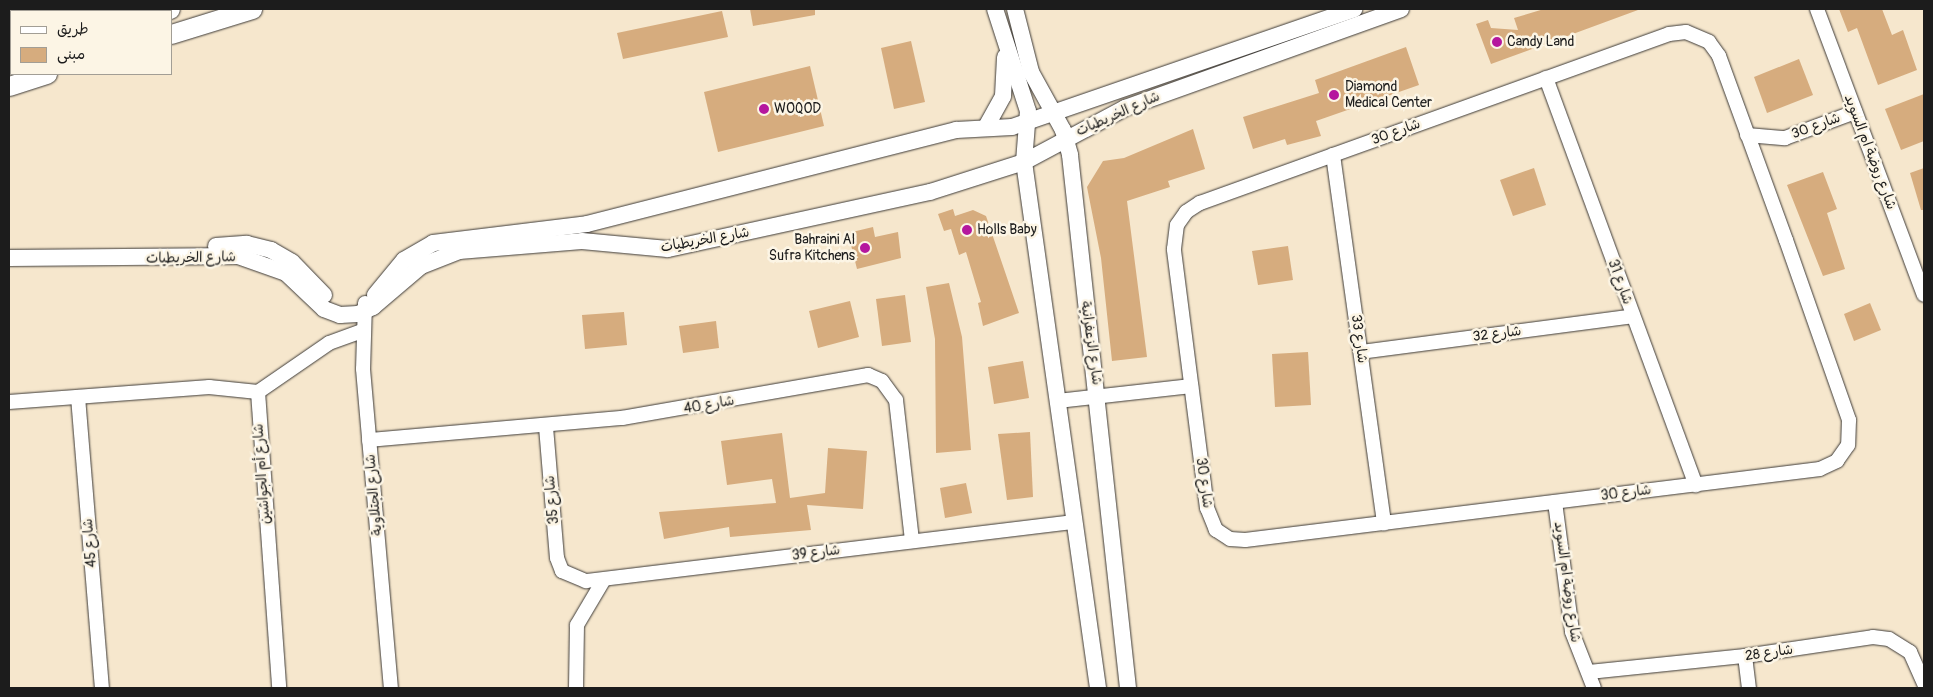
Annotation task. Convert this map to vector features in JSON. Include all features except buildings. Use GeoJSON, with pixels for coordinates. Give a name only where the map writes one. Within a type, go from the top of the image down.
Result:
{"type":"FeatureCollection","features":[{"type":"Feature","properties":{"kind":"main road"},"geometry":{"type":"LineString","coordinates":[[172,34],[252,9]]}},
{"type":"Feature","properties":{"kind":"main road"},"geometry":{"type":"LineString","coordinates":[[9,86],[44,75]]}},
{"type":"Feature","properties":{"kind":"street"},"geometry":{"type":"LineString","coordinates":[[995,9],[1007,43],[1028,121],[1024,162],[1073,522],[1098,688]]}},
{"type":"Feature","properties":{"kind":"street","name":"شارع الزعفرانية"},"geometry":{"type":"LineString","coordinates":[[1014,9],[1031,72],[1066,138],[1099,399],[1128,688]]}},
{"type":"Feature","properties":{"kind":"street","name":"شارع الخريطيات"},"geometry":{"type":"LineString","coordinates":[[365,307],[404,260],[433,243],[608,219],[956,130],[1028,121],[1052,111],[1089,103],[1354,9]]}},
{"type":"Feature","properties":{"kind":"street","name":"شارع الخريطيات"},"geometry":{"type":"LineString","coordinates":[[9,248],[100,250],[247,244],[289,267],[329,300],[344,306],[365,307],[421,266],[446,255],[567,242],[611,243],[668,249],[880,205],[1024,162],[1125,108],[1401,9]]}},
{"type":"Feature","properties":{"kind":"street","name":"شارع روضة ام السويد"},"geometry":{"type":"LineString","coordinates":[[1817,9],[1924,295]]}},
{"type":"Feature","properties":{"kind":"street","name":"شارع 30"},"geometry":{"type":"LineString","coordinates":[[1669,34],[1694,34],[1719,56],[1747,135],[1849,420],[1850,437],[1837,461],[1820,470],[1246,540],[1222,535],[1208,516],[1173,241],[1181,218],[1200,203],[1669,34]]}},
{"type":"Feature","properties":{"kind":"street"},"geometry":{"type":"LineString","coordinates":[[986,127],[1004,96],[1007,43]]}},
{"type":"Feature","properties":{"kind":"street","name":"شارع 31"},"geometry":{"type":"LineString","coordinates":[[1546,78],[1696,485]]}},
{"type":"Feature","properties":{"kind":"street","name":"شارع 30"},"geometry":{"type":"LineString","coordinates":[[1747,135],[1785,138],[1855,112]]}},
{"type":"Feature","properties":{"kind":"street","name":"شارع 33"},"geometry":{"type":"LineString","coordinates":[[1333,155],[1384,523]]}},
{"type":"Feature","properties":{"kind":"street"},"geometry":{"type":"LineString","coordinates":[[608,219],[611,243]]}},
{"type":"Feature","properties":{"kind":"street","name":"شارع الخريطيات"},"geometry":{"type":"LineString","coordinates":[[9,258],[228,255],[289,267]]}},
{"type":"Feature","properties":{"kind":"street","name":"شارع الجتلاوية"},"geometry":{"type":"LineString","coordinates":[[365,307],[364,330],[369,440],[392,688]]}},
{"type":"Feature","properties":{"kind":"street","name":"شارع 32"},"geometry":{"type":"LineString","coordinates":[[1361,352],[1633,316]]}},
{"type":"Feature","properties":{"kind":"street"},"geometry":{"type":"LineString","coordinates":[[9,402],[215,387],[258,392],[334,340],[364,330]]}},
{"type":"Feature","properties":{"kind":"street","name":"شارع 40"},"geometry":{"type":"LineString","coordinates":[[369,440],[546,427],[691,408],[860,375],[876,377],[896,400],[912,541]]}},
{"type":"Feature","properties":{"kind":"street"},"geometry":{"type":"LineString","coordinates":[[1058,401],[1099,399],[1191,386]]}},
{"type":"Feature","properties":{"kind":"street","name":"شارع أم الجواشين"},"geometry":{"type":"LineString","coordinates":[[258,392],[279,688]]}},
{"type":"Feature","properties":{"kind":"street","name":"شارع 45"},"geometry":{"type":"LineString","coordinates":[[78,398],[102,688]]}},
{"type":"Feature","properties":{"kind":"street","name":"شارع 35"},"geometry":{"type":"LineString","coordinates":[[546,427],[557,558],[562,571]]}},
{"type":"Feature","properties":{"kind":"street","name":"شارع روضة ام السويد"},"geometry":{"type":"LineString","coordinates":[[1555,502],[1572,632],[1594,688]]}},
{"type":"Feature","properties":{"kind":"street","name":"شارع 39"},"geometry":{"type":"LineString","coordinates":[[562,571],[586,581],[603,581],[1073,522]]}},
{"type":"Feature","properties":{"kind":"street"},"geometry":{"type":"LineString","coordinates":[[576,688],[574,658],[580,617],[603,581]]}},
{"type":"Feature","properties":{"kind":"street","name":"شارع 28"},"geometry":{"type":"LineString","coordinates":[[1589,672],[1745,656],[1881,637],[1910,652],[1924,684]]}},
{"type":"Feature","properties":{"kind":"street"},"geometry":{"type":"LineString","coordinates":[[1745,656],[1749,688]]}},
{"type":"Feature","properties":{"kind":"place","name":"Candy Land"},"geometry":{"type":"Point","coordinates":[1497,42]}},
{"type":"Feature","properties":{"kind":"place","name":"Diamond Medical Center"},"geometry":{"type":"Point","coordinates":[1334,95]}},
{"type":"Feature","properties":{"kind":"place","name":"WOQOD"},"geometry":{"type":"Point","coordinates":[764,109]}},
{"type":"Feature","properties":{"kind":"place","name":"Holls Baby"},"geometry":{"type":"Point","coordinates":[967,230]}},
{"type":"Feature","properties":{"kind":"place","name":"Bahraini Al Sufra Kitchens"},"geometry":{"type":"Point","coordinates":[865,248]}}]}
